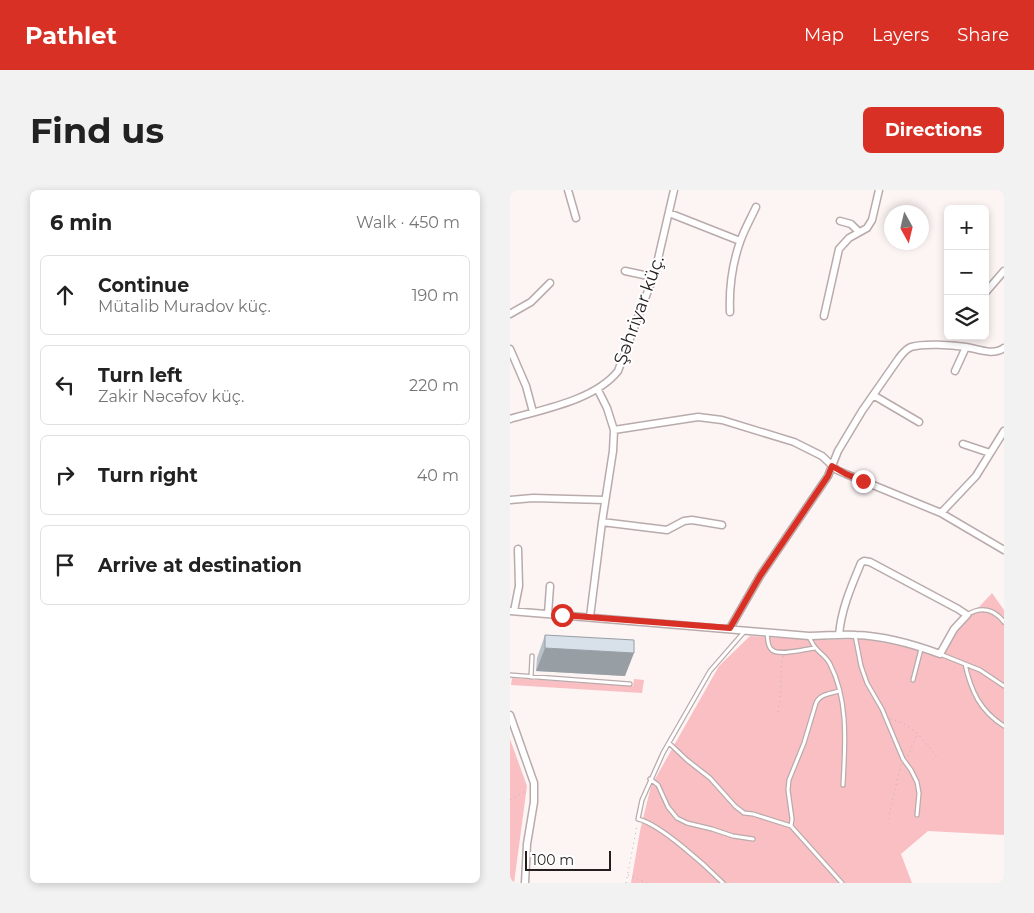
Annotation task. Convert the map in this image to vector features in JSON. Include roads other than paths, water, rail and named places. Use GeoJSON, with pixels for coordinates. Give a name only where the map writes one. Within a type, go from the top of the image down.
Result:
{"type":"FeatureCollection","features":[{"type":"Feature","properties":{"kind":"street"},"geometry":{"type":"LineString","coordinates":[[568,190],[576,218]]}},
{"type":"Feature","properties":{"kind":"street","name":"Şəhriyar küç."},"geometry":{"type":"LineString","coordinates":[[510,419],[598,390],[618,371],[654,277],[674,190]]}},
{"type":"Feature","properties":{"kind":"street"},"geometry":{"type":"LineString","coordinates":[[824,316],[839,249],[843,243],[866,228],[872,220],[879,190]]}},
{"type":"Feature","properties":{"kind":"street"},"geometry":{"type":"LineString","coordinates":[[730,312],[730,294],[740,241],[756,207]]}},
{"type":"Feature","properties":{"kind":"street"},"geometry":{"type":"LineString","coordinates":[[669,213],[740,241]]}},
{"type":"Feature","properties":{"kind":"street"},"geometry":{"type":"LineString","coordinates":[[840,221],[851,224],[859,232]]}},
{"type":"Feature","properties":{"kind":"street"},"geometry":{"type":"LineString","coordinates":[[625,271],[654,277]]}},
{"type":"Feature","properties":{"kind":"street"},"geometry":{"type":"LineString","coordinates":[[989,288],[1004,271]]}},
{"type":"Feature","properties":{"kind":"street"},"geometry":{"type":"LineString","coordinates":[[510,314],[532,302],[550,283]]}},
{"type":"Feature","properties":{"kind":"street"},"geometry":{"type":"LineString","coordinates":[[730,628],[760,576],[828,476],[838,451],[898,358],[911,348],[947,346],[998,352],[1004,348]]}},
{"type":"Feature","properties":{"kind":"street"},"geometry":{"type":"LineString","coordinates":[[955,371],[966,348]]}},
{"type":"Feature","properties":{"kind":"street"},"geometry":{"type":"LineString","coordinates":[[510,349],[526,386],[533,412]]}},
{"type":"Feature","properties":{"kind":"street"},"geometry":{"type":"LineString","coordinates":[[590,617],[602,522],[614,451],[614,430],[607,408],[598,390]]}},
{"type":"Feature","properties":{"kind":"street"},"geometry":{"type":"LineString","coordinates":[[873,395],[919,422]]}},
{"type":"Feature","properties":{"kind":"street"},"geometry":{"type":"LineString","coordinates":[[614,430],[698,417],[722,420],[794,442],[822,456],[832,466],[846,474],[941,513],[1004,550]]}},
{"type":"Feature","properties":{"kind":"street"},"geometry":{"type":"LineString","coordinates":[[941,513],[976,476],[1004,431]]}},
{"type":"Feature","properties":{"kind":"street"},"geometry":{"type":"LineString","coordinates":[[963,444],[990,453]]}},
{"type":"Feature","properties":{"kind":"street"},"geometry":{"type":"LineString","coordinates":[[510,500],[541,498],[606,500]]}},
{"type":"Feature","properties":{"kind":"street"},"geometry":{"type":"LineString","coordinates":[[602,522],[667,530],[684,521],[692,520],[722,525]]}},
{"type":"Feature","properties":{"kind":"street"},"geometry":{"type":"LineString","coordinates":[[518,548],[519,586],[512,611],[809,636],[840,635],[854,634],[879,638],[940,654],[954,630],[967,616],[958,609],[870,562],[864,561],[861,563],[849,591],[840,621],[840,635]]}},
{"type":"Feature","properties":{"kind":"street"},"geometry":{"type":"LineString","coordinates":[[548,614],[550,586]]}},
{"type":"Feature","properties":{"kind":"street"},"geometry":{"type":"LineString","coordinates":[[510,715],[534,783],[534,802],[527,844],[525,883]]}},
{"type":"Feature","properties":{"kind":"lane"},"geometry":{"type":"LineString","coordinates":[[967,616],[973,611],[981,609],[996,613],[1004,622]]}},
{"type":"Feature","properties":{"kind":"lane"},"geometry":{"type":"LineString","coordinates":[[723,883],[656,826],[638,819],[642,800],[650,779],[710,671],[746,630]]}},
{"type":"Feature","properties":{"kind":"lane"},"geometry":{"type":"LineString","coordinates":[[767,633],[771,650],[783,653],[815,648]]}},
{"type":"Feature","properties":{"kind":"lane"},"geometry":{"type":"LineString","coordinates":[[854,634],[861,666],[887,719],[903,759],[912,770],[917,782],[919,793],[917,815]]}},
{"type":"Feature","properties":{"kind":"lane"},"geometry":{"type":"LineString","coordinates":[[809,636],[815,648],[827,658],[839,691],[844,719],[843,785]]}},
{"type":"Feature","properties":{"kind":"lane"},"geometry":{"type":"LineString","coordinates":[[914,680],[921,648]]}},
{"type":"Feature","properties":{"kind":"lane"},"geometry":{"type":"LineString","coordinates":[[940,654],[980,670],[1004,686]]}},
{"type":"Feature","properties":{"kind":"lane"},"geometry":{"type":"LineString","coordinates":[[531,677],[532,656]]}},
{"type":"Feature","properties":{"kind":"lane"},"geometry":{"type":"LineString","coordinates":[[965,664],[970,686],[978,703],[987,714],[1004,726]]}},
{"type":"Feature","properties":{"kind":"lane"},"geometry":{"type":"LineString","coordinates":[[510,675],[630,684]]}},
{"type":"Feature","properties":{"kind":"lane"},"geometry":{"type":"LineString","coordinates":[[790,826],[792,819],[788,780],[806,736],[816,703],[821,695],[839,691]]}},
{"type":"Feature","properties":{"kind":"lane"},"geometry":{"type":"LineString","coordinates":[[669,743],[710,778],[735,806],[744,813],[790,826],[842,883]]}},
{"type":"Feature","properties":{"kind":"lane"},"geometry":{"type":"LineString","coordinates":[[650,779],[658,785],[672,812],[677,818],[687,824],[733,836],[753,839]]}}]}
